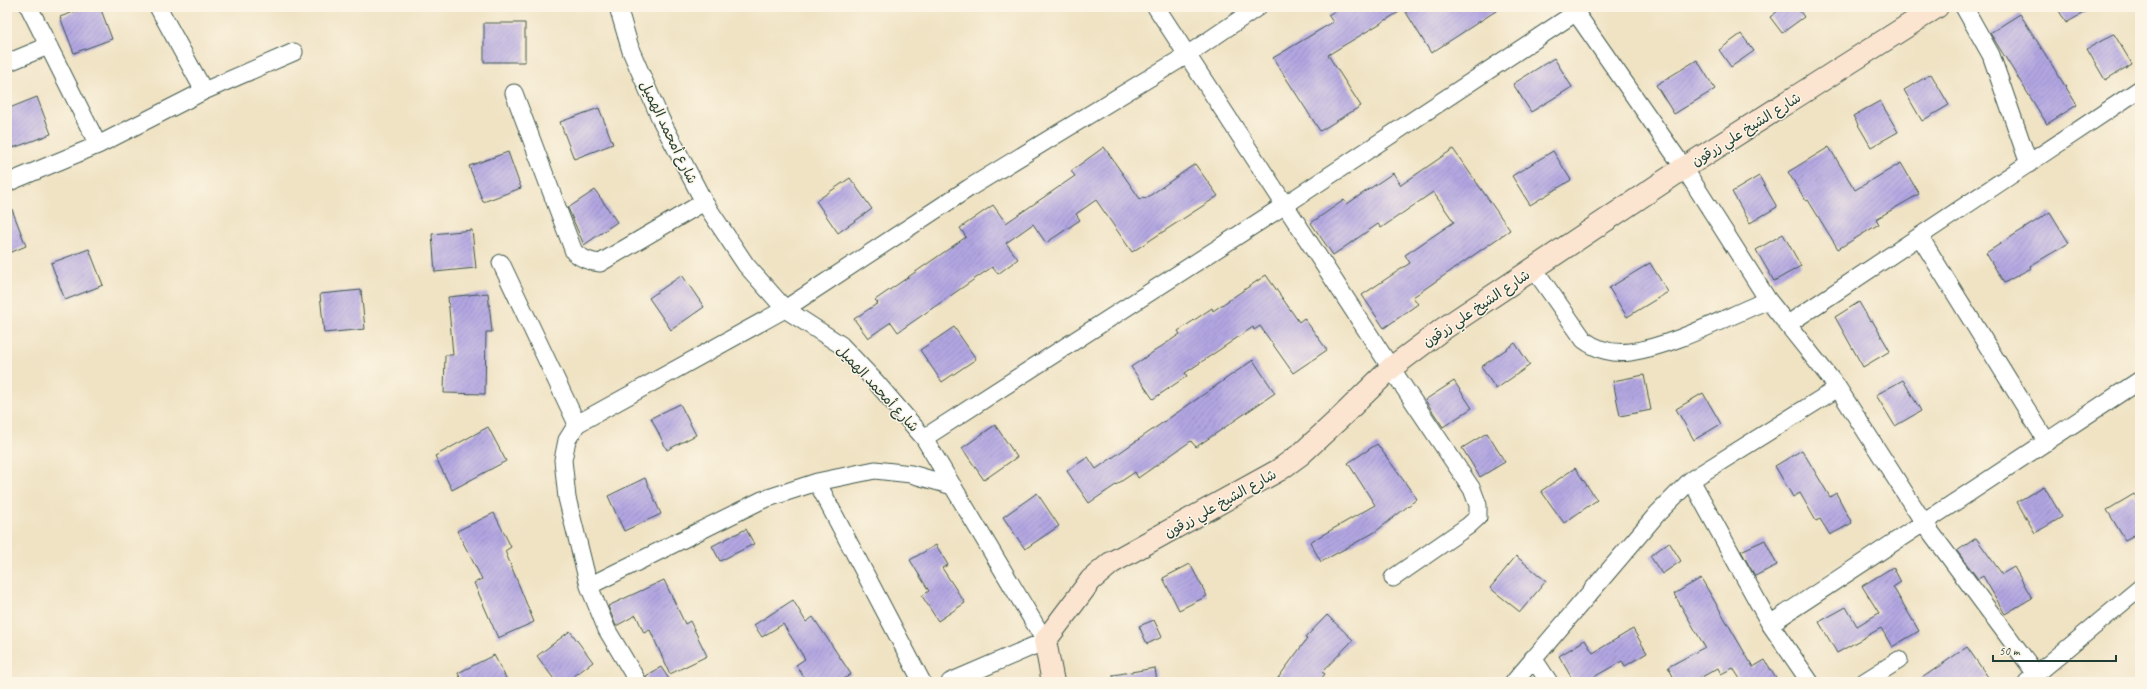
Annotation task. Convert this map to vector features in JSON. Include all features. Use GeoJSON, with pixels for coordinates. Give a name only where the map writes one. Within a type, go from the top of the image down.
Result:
{"type":"FeatureCollection","features":[{"type":"Feature","properties":{"kind":"main road","name":"شارع الشيخ علي زرقون"},"geometry":{"type":"LineString","coordinates":[[1044,641],[1091,580],[1110,563],[1279,470],[1301,454],[1342,417],[1390,368],[1443,329],[1684,168],[1937,7]]}},
{"type":"Feature","properties":{"kind":"main road"},"geometry":{"type":"LineString","coordinates":[[1044,641],[1053,682]]}},
{"type":"Feature","properties":{"kind":"street"},"geometry":{"type":"LineString","coordinates":[[29,7],[98,145]]}},
{"type":"Feature","properties":{"kind":"street"},"geometry":{"type":"LineString","coordinates":[[158,7],[204,91]]}},
{"type":"Feature","properties":{"kind":"street","name":"شارع أمحمد الهميل"},"geometry":{"type":"LineString","coordinates":[[618,7],[631,51],[661,120],[704,202],[746,265],[785,309],[841,346],[875,381],[924,438],[1044,641]]}},
{"type":"Feature","properties":{"kind":"street"},"geometry":{"type":"LineString","coordinates":[[1156,7],[1286,205],[1390,368],[1472,489],[1478,505],[1478,517],[1468,526],[1393,578]]}},
{"type":"Feature","properties":{"kind":"street"},"geometry":{"type":"LineString","coordinates":[[638,682],[607,630],[589,586],[567,498],[563,460],[566,440],[577,424],[785,309],[969,188],[1187,55],[1258,7]]}},
{"type":"Feature","properties":{"kind":"street"},"geometry":{"type":"LineString","coordinates":[[1964,7],[1991,55],[2029,164]]}},
{"type":"Feature","properties":{"kind":"street"},"geometry":{"type":"LineString","coordinates":[[924,438],[1286,205],[1573,10],[1684,168],[1768,300],[1838,388],[1924,523],[2037,677],[2140,588]]}},
{"type":"Feature","properties":{"kind":"street"},"geometry":{"type":"LineString","coordinates":[[7,63],[48,46]]}},
{"type":"Feature","properties":{"kind":"street"},"geometry":{"type":"LineString","coordinates":[[7,183],[98,145],[204,91],[294,52]]}},
{"type":"Feature","properties":{"kind":"street"},"geometry":{"type":"LineString","coordinates":[[1788,324],[2140,90]]}},
{"type":"Feature","properties":{"kind":"street"},"geometry":{"type":"LineString","coordinates":[[514,93],[574,252],[580,258],[589,262],[600,263],[704,202]]}},
{"type":"Feature","properties":{"kind":"street"},"geometry":{"type":"LineString","coordinates":[[1920,237],[2047,442]]}},
{"type":"Feature","properties":{"kind":"street"},"geometry":{"type":"LineString","coordinates":[[501,263],[577,424]]}},
{"type":"Feature","properties":{"kind":"street"},"geometry":{"type":"LineString","coordinates":[[1534,269],[1584,340],[1594,348],[1611,351],[1629,352],[1667,343],[1768,300]]}},
{"type":"Feature","properties":{"kind":"street"},"geometry":{"type":"LineString","coordinates":[[1770,624],[2140,380]]}},
{"type":"Feature","properties":{"kind":"street"},"geometry":{"type":"LineString","coordinates":[[1514,682],[1657,514],[1691,480],[1838,388]]}},
{"type":"Feature","properties":{"kind":"street"},"geometry":{"type":"LineString","coordinates":[[589,586],[762,500],[817,482],[875,470],[911,474],[953,486]]}},
{"type":"Feature","properties":{"kind":"street"},"geometry":{"type":"LineString","coordinates":[[1691,480],[1770,624],[1810,682]]}},
{"type":"Feature","properties":{"kind":"street"},"geometry":{"type":"LineString","coordinates":[[817,482],[922,682]]}},
{"type":"Feature","properties":{"kind":"street"},"geometry":{"type":"LineString","coordinates":[[950,682],[1044,641]]}},
{"type":"Feature","properties":{"kind":"street"},"geometry":{"type":"LineString","coordinates":[[1533,658],[1549,682]]}},
{"type":"Feature","properties":{"kind":"street"},"geometry":{"type":"LineString","coordinates":[[1864,682],[1899,660]]}},
{"type":"Feature","properties":{"kind":"building"},"geometry":{"type":"Polygon","coordinates":[[[87,7],[100,7],[112,39],[74,53],[60,17],[87,7]]]}},
{"type":"Feature","properties":{"kind":"building"},"geometry":{"type":"Polygon","coordinates":[[[1342,7],[1502,7],[1431,53],[1404,9],[1328,55],[1361,106],[1320,131],[1273,58],[1333,22],[1328,15],[1342,7]]]}},
{"type":"Feature","properties":{"kind":"building"},"geometry":{"type":"Polygon","coordinates":[[[1783,7],[1797,7],[1804,17],[1782,33],[1770,17],[1783,7]]]}},
{"type":"Feature","properties":{"kind":"building"},"geometry":{"type":"Polygon","coordinates":[[[2057,7],[2094,7],[2066,23],[2057,7]]]}},
{"type":"Feature","properties":{"kind":"building"},"geometry":{"type":"Polygon","coordinates":[[[2020,14],[2077,105],[2047,124],[1990,33],[2020,14]]]}},
{"type":"Feature","properties":{"kind":"building"},"geometry":{"type":"Polygon","coordinates":[[[484,23],[525,23],[525,62],[484,62],[484,23]]]}},
{"type":"Feature","properties":{"kind":"building"},"geometry":{"type":"Polygon","coordinates":[[[1741,34],[1754,51],[1731,67],[1719,50],[1741,34]]]}},
{"type":"Feature","properties":{"kind":"building"},"geometry":{"type":"Polygon","coordinates":[[[2114,34],[2132,64],[2105,80],[2087,49],[2114,34]]]}},
{"type":"Feature","properties":{"kind":"building"},"geometry":{"type":"Polygon","coordinates":[[[1554,58],[1572,87],[1531,112],[1513,84],[1554,58]]]}},
{"type":"Feature","properties":{"kind":"building"},"geometry":{"type":"Polygon","coordinates":[[[1697,60],[1715,89],[1674,114],[1656,85],[1697,60]]]}},
{"type":"Feature","properties":{"kind":"building"},"geometry":{"type":"Polygon","coordinates":[[[1931,74],[1949,105],[1922,121],[1904,90],[1931,74]]]}},
{"type":"Feature","properties":{"kind":"building"},"geometry":{"type":"Polygon","coordinates":[[[37,97],[51,134],[13,148],[7,133],[7,109],[37,97]]]}},
{"type":"Feature","properties":{"kind":"building"},"geometry":{"type":"Polygon","coordinates":[[[1880,101],[1898,132],[1871,147],[1853,116],[1880,101]]]}},
{"type":"Feature","properties":{"kind":"building"},"geometry":{"type":"Polygon","coordinates":[[[599,108],[613,144],[574,159],[560,122],[599,108]]]}},
{"type":"Feature","properties":{"kind":"building"},"geometry":{"type":"Polygon","coordinates":[[[1104,147],[1140,199],[1144,197],[1145,199],[1195,164],[1218,196],[1132,252],[1096,200],[1076,214],[1080,220],[1046,243],[1033,224],[1006,243],[1018,259],[998,274],[992,267],[898,332],[891,322],[868,338],[854,319],[878,303],[875,300],[966,237],[960,228],[993,205],[1006,223],[1075,176],[1071,171],[1104,147]]]}},
{"type":"Feature","properties":{"kind":"building"},"geometry":{"type":"Polygon","coordinates":[[[1829,147],[1855,190],[1901,163],[1919,194],[1876,219],[1879,224],[1838,249],[1808,200],[1806,201],[1788,172],[1829,147]]]}},
{"type":"Feature","properties":{"kind":"building"},"geometry":{"type":"Polygon","coordinates":[[[1453,149],[1510,230],[1413,297],[1418,304],[1384,328],[1362,295],[1410,263],[1405,255],[1454,222],[1433,192],[1381,228],[1378,224],[1333,255],[1311,223],[1344,200],[1347,204],[1393,173],[1401,185],[1453,149]]]}},
{"type":"Feature","properties":{"kind":"building"},"geometry":{"type":"Polygon","coordinates":[[[1553,151],[1571,180],[1530,205],[1512,176],[1553,151]]]}},
{"type":"Feature","properties":{"kind":"building"},"geometry":{"type":"Polygon","coordinates":[[[508,152],[521,188],[483,202],[469,166],[508,152]]]}},
{"type":"Feature","properties":{"kind":"building"},"geometry":{"type":"Polygon","coordinates":[[[1759,176],[1777,207],[1750,223],[1732,192],[1759,176]]]}},
{"type":"Feature","properties":{"kind":"building"},"geometry":{"type":"Polygon","coordinates":[[[850,178],[872,209],[838,233],[816,201],[850,178]]]}},
{"type":"Feature","properties":{"kind":"building"},"geometry":{"type":"Polygon","coordinates":[[[595,190],[617,222],[584,245],[568,208],[595,190]]]}},
{"type":"Feature","properties":{"kind":"building"},"geometry":{"type":"Polygon","coordinates":[[[8,199],[26,246],[7,254],[7,200],[8,199]]]}},
{"type":"Feature","properties":{"kind":"building"},"geometry":{"type":"Polygon","coordinates":[[[2050,212],[2069,243],[2030,266],[2031,268],[2004,283],[1986,253],[2050,212]]]}},
{"type":"Feature","properties":{"kind":"building"},"geometry":{"type":"Polygon","coordinates":[[[472,230],[476,268],[435,272],[432,234],[472,230]]]}},
{"type":"Feature","properties":{"kind":"building"},"geometry":{"type":"Polygon","coordinates":[[[1783,234],[1801,266],[1774,281],[1756,250],[1783,234]]]}},
{"type":"Feature","properties":{"kind":"building"},"geometry":{"type":"Polygon","coordinates":[[[89,249],[103,285],[65,300],[51,263],[89,249]]]}},
{"type":"Feature","properties":{"kind":"building"},"geometry":{"type":"Polygon","coordinates":[[[1650,263],[1668,292],[1627,317],[1609,288],[1650,263]]]}},
{"type":"Feature","properties":{"kind":"building"},"geometry":{"type":"Polygon","coordinates":[[[682,275],[704,307],[671,330],[649,298],[682,275]]]}},
{"type":"Feature","properties":{"kind":"building"},"geometry":{"type":"Polygon","coordinates":[[[1266,275],[1299,322],[1304,318],[1327,350],[1293,373],[1260,326],[1254,330],[1253,327],[1185,373],[1187,376],[1153,399],[1131,367],[1180,334],[1178,331],[1212,308],[1213,311],[1266,275]]]}},
{"type":"Feature","properties":{"kind":"building"},"geometry":{"type":"Polygon","coordinates":[[[361,290],[365,329],[324,333],[320,294],[361,290]]]}},
{"type":"Feature","properties":{"kind":"building"},"geometry":{"type":"Polygon","coordinates":[[[488,293],[492,332],[486,332],[485,394],[444,393],[445,355],[453,355],[448,297],[488,293]]]}},
{"type":"Feature","properties":{"kind":"building"},"geometry":{"type":"Polygon","coordinates":[[[1859,302],[1870,321],[1872,320],[1890,351],[1863,367],[1835,317],[1859,302]]]}},
{"type":"Feature","properties":{"kind":"building"},"geometry":{"type":"Polygon","coordinates":[[[954,327],[976,359],[942,382],[920,350],[954,327]]]}},
{"type":"Feature","properties":{"kind":"building"},"geometry":{"type":"Polygon","coordinates":[[[1515,343],[1530,365],[1496,389],[1481,367],[1515,343]]]}},
{"type":"Feature","properties":{"kind":"building"},"geometry":{"type":"Polygon","coordinates":[[[1253,360],[1275,393],[1196,447],[1191,441],[1138,478],[1135,472],[1089,503],[1067,471],[1088,457],[1096,469],[1253,360]]]}},
{"type":"Feature","properties":{"kind":"building"},"geometry":{"type":"Polygon","coordinates":[[[1644,375],[1651,410],[1620,416],[1613,381],[1644,375]]]}},
{"type":"Feature","properties":{"kind":"building"},"geometry":{"type":"Polygon","coordinates":[[[1903,380],[1921,411],[1895,426],[1876,395],[1903,380]]]}},
{"type":"Feature","properties":{"kind":"building"},"geometry":{"type":"Polygon","coordinates":[[[1454,381],[1472,408],[1443,427],[1425,400],[1454,381]]]}},
{"type":"Feature","properties":{"kind":"building"},"geometry":{"type":"Polygon","coordinates":[[[1703,393],[1721,424],[1694,440],[1676,409],[1703,393]]]}},
{"type":"Feature","properties":{"kind":"building"},"geometry":{"type":"Polygon","coordinates":[[[680,404],[696,435],[667,450],[651,418],[680,404]]]}},
{"type":"Feature","properties":{"kind":"building"},"geometry":{"type":"Polygon","coordinates":[[[995,425],[1017,457],[984,480],[962,448],[995,425]]]}},
{"type":"Feature","properties":{"kind":"building"},"geometry":{"type":"Polygon","coordinates":[[[488,427],[506,461],[452,490],[435,456],[488,427]]]}},
{"type":"Feature","properties":{"kind":"building"},"geometry":{"type":"Polygon","coordinates":[[[1487,433],[1505,462],[1480,477],[1462,448],[1487,433]]]}},
{"type":"Feature","properties":{"kind":"building"},"geometry":{"type":"Polygon","coordinates":[[[1377,444],[1417,499],[1375,532],[1321,562],[1310,542],[1375,505],[1348,463],[1377,444]]]}},
{"type":"Feature","properties":{"kind":"building"},"geometry":{"type":"Polygon","coordinates":[[[1802,450],[1830,497],[1836,493],[1852,523],[1830,535],[1820,519],[1816,521],[1800,493],[1793,497],[1775,466],[1802,450]]]}},
{"type":"Feature","properties":{"kind":"building"},"geometry":{"type":"Polygon","coordinates":[[[1575,468],[1597,500],[1564,523],[1541,491],[1575,468]]]}},
{"type":"Feature","properties":{"kind":"building"},"geometry":{"type":"Polygon","coordinates":[[[645,478],[661,514],[624,531],[608,496],[645,478]]]}},
{"type":"Feature","properties":{"kind":"building"},"geometry":{"type":"Polygon","coordinates":[[[2044,486],[2062,517],[2035,533],[2017,502],[2044,486]]]}},
{"type":"Feature","properties":{"kind":"building"},"geometry":{"type":"Polygon","coordinates":[[[1037,493],[1059,526],[1025,549],[1003,517],[1037,493]]]}},
{"type":"Feature","properties":{"kind":"building"},"geometry":{"type":"Polygon","coordinates":[[[2134,494],[2140,504],[2140,532],[2125,540],[2107,510],[2134,494]]]}},
{"type":"Feature","properties":{"kind":"building"},"geometry":{"type":"Polygon","coordinates":[[[494,513],[511,547],[505,551],[534,622],[498,638],[474,583],[482,579],[457,531],[494,513]]]}},
{"type":"Feature","properties":{"kind":"building"},"geometry":{"type":"Polygon","coordinates":[[[746,529],[754,544],[720,561],[712,546],[746,529]]]}},
{"type":"Feature","properties":{"kind":"building"},"geometry":{"type":"Polygon","coordinates":[[[1976,538],[2002,574],[2014,567],[2032,598],[2005,614],[1983,576],[1978,579],[1957,551],[1976,538]]]}},
{"type":"Feature","properties":{"kind":"building"},"geometry":{"type":"Polygon","coordinates":[[[1765,540],[1777,565],[1755,576],[1741,551],[1765,540]]]}},
{"type":"Feature","properties":{"kind":"building"},"geometry":{"type":"Polygon","coordinates":[[[1669,542],[1681,561],[1662,574],[1650,556],[1669,542]]]}},
{"type":"Feature","properties":{"kind":"building"},"geometry":{"type":"Polygon","coordinates":[[[936,545],[948,565],[942,568],[965,603],[938,621],[922,596],[929,591],[910,560],[936,545]]]}},
{"type":"Feature","properties":{"kind":"building"},"geometry":{"type":"Polygon","coordinates":[[[1516,556],[1546,581],[1520,612],[1490,588],[1516,556]]]}},
{"type":"Feature","properties":{"kind":"building"},"geometry":{"type":"Polygon","coordinates":[[[1190,564],[1207,596],[1179,610],[1163,578],[1190,564]]]}},
{"type":"Feature","properties":{"kind":"building"},"geometry":{"type":"Polygon","coordinates":[[[1893,567],[1901,582],[1893,587],[1919,631],[1892,647],[1881,628],[1837,653],[1819,622],[1846,607],[1857,626],[1879,613],[1862,586],[1893,567]]]}},
{"type":"Feature","properties":{"kind":"building"},"geometry":{"type":"Polygon","coordinates":[[[1701,578],[1753,667],[1765,660],[1778,682],[1742,682],[1733,668],[1721,674],[1718,668],[1693,682],[1676,682],[1668,667],[1705,647],[1674,594],[1701,578]]]}},
{"type":"Feature","properties":{"kind":"building"},"geometry":{"type":"Polygon","coordinates":[[[664,580],[685,624],[690,621],[707,656],[670,674],[650,630],[644,633],[636,615],[616,626],[608,606],[664,580]]]}},
{"type":"Feature","properties":{"kind":"building"},"geometry":{"type":"Polygon","coordinates":[[[793,600],[806,622],[813,617],[851,674],[840,682],[807,682],[796,665],[805,659],[783,624],[762,637],[754,625],[793,600]]]}},
{"type":"Feature","properties":{"kind":"building"},"geometry":{"type":"Polygon","coordinates":[[[1327,615],[1353,640],[1322,672],[1325,674],[1319,682],[1275,682],[1307,639],[1305,638],[1327,615]]]}},
{"type":"Feature","properties":{"kind":"building"},"geometry":{"type":"Polygon","coordinates":[[[1154,620],[1162,637],[1147,644],[1139,626],[1154,620]]]}},
{"type":"Feature","properties":{"kind":"building"},"geometry":{"type":"Polygon","coordinates":[[[1633,629],[1647,653],[1625,666],[1622,661],[1585,682],[1574,682],[1559,656],[1585,640],[1593,653],[1633,629]]]}},
{"type":"Feature","properties":{"kind":"building"},"geometry":{"type":"Polygon","coordinates":[[[570,631],[593,662],[566,682],[556,682],[537,656],[570,631]]]}},
{"type":"Feature","properties":{"kind":"building"},"geometry":{"type":"Polygon","coordinates":[[[1967,647],[1988,677],[1981,682],[1916,682],[1967,647]]]}},
{"type":"Feature","properties":{"kind":"building"},"geometry":{"type":"Polygon","coordinates":[[[494,655],[508,682],[462,682],[458,673],[494,655]]]}},
{"type":"Feature","properties":{"kind":"building"},"geometry":{"type":"Polygon","coordinates":[[[661,667],[671,682],[648,682],[646,676],[661,667]]]}},
{"type":"Feature","properties":{"kind":"building"},"geometry":{"type":"Polygon","coordinates":[[[1155,668],[1157,682],[1113,682],[1113,675],[1155,668]]]}}]}
